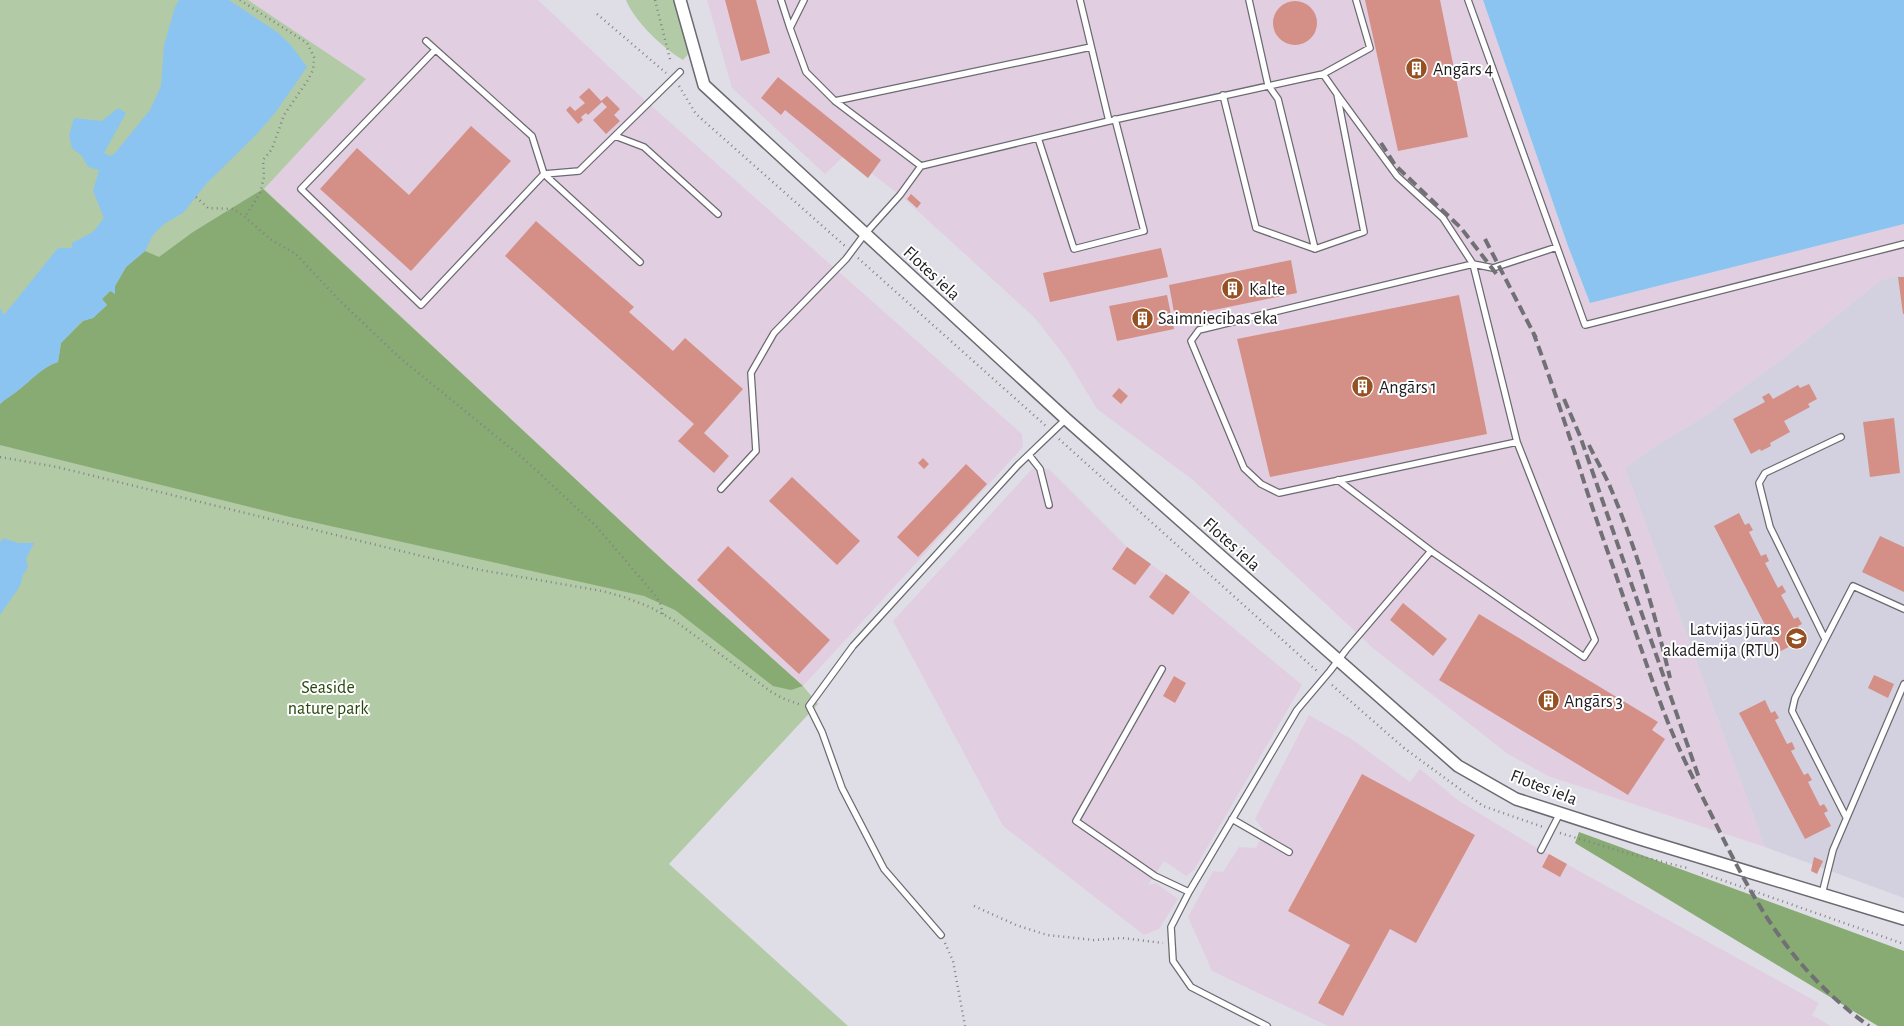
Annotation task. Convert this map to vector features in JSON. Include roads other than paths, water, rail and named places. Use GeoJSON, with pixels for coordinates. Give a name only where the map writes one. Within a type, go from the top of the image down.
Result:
{"type":"FeatureCollection","features":[{"type":"Feature","properties":{"kind":"street","name":"Flotes iela"},"geometry":{"type":"LineString","coordinates":[[680,0],[704,85],[864,235],[1066,419],[1338,662],[1458,766],[1516,799],[1904,919]]}},
{"type":"Feature","properties":{"kind":"lane"},"geometry":{"type":"LineString","coordinates":[[781,0],[806,72],[834,101],[921,166]]}},
{"type":"Feature","properties":{"kind":"lane"},"geometry":{"type":"LineString","coordinates":[[790,28],[804,0]]}},
{"type":"Feature","properties":{"kind":"lane"},"geometry":{"type":"LineString","coordinates":[[1038,138],[1074,249],[1144,231],[1091,47],[1080,0]]}},
{"type":"Feature","properties":{"kind":"lane"},"geometry":{"type":"LineString","coordinates":[[1249,0],[1268,85],[1278,99],[1315,249]]}},
{"type":"Feature","properties":{"kind":"lane"},"geometry":{"type":"LineString","coordinates":[[721,489],[756,451],[750,373],[774,333],[846,259],[864,235],[900,195],[921,166],[1112,120],[1324,74],[1370,48],[1356,0]]}},
{"type":"Feature","properties":{"kind":"lane"},"geometry":{"type":"LineString","coordinates":[[1468,0],[1585,325],[1904,244]]}},
{"type":"Feature","properties":{"kind":"lane"},"geometry":{"type":"LineString","coordinates":[[426,41],[532,136],[544,174],[640,262]]}},
{"type":"Feature","properties":{"kind":"lane"},"geometry":{"type":"LineString","coordinates":[[834,101],[1091,47]]}},
{"type":"Feature","properties":{"kind":"lane"},"geometry":{"type":"LineString","coordinates":[[435,50],[301,189],[421,305],[544,174],[579,171],[680,72]]}},
{"type":"Feature","properties":{"kind":"lane"},"geometry":{"type":"LineString","coordinates":[[1324,74],[1397,176],[1442,218],[1474,264],[1517,442],[1595,640],[1584,657],[1431,551],[1338,480]]}},
{"type":"Feature","properties":{"kind":"lane"},"geometry":{"type":"LineString","coordinates":[[1223,95],[1256,228],[1315,249],[1364,232],[1337,94]]}},
{"type":"Feature","properties":{"kind":"lane"},"geometry":{"type":"LineString","coordinates":[[615,136],[644,147],[718,214]]}},
{"type":"Feature","properties":{"kind":"lane"},"geometry":{"type":"LineString","coordinates":[[1517,442],[1279,493],[1261,484],[1244,468],[1191,342],[1199,330],[1474,264],[1493,268],[1557,247]]}},
{"type":"Feature","properties":{"kind":"lane"},"geometry":{"type":"LineString","coordinates":[[941,935],[884,869],[842,788],[822,732],[809,706],[853,646],[1029,455],[1066,419]]}},
{"type":"Feature","properties":{"kind":"lane"},"geometry":{"type":"LineString","coordinates":[[1825,639],[1770,527],[1759,483],[1765,473],[1841,437]]}},
{"type":"Feature","properties":{"kind":"lane"},"geometry":{"type":"LineString","coordinates":[[1029,455],[1040,469],[1049,505]]}},
{"type":"Feature","properties":{"kind":"lane"},"geometry":{"type":"LineString","coordinates":[[1267,1026],[1191,987],[1173,961],[1171,927],[1189,892],[1297,710],[1431,551]]}},
{"type":"Feature","properties":{"kind":"lane"},"geometry":{"type":"LineString","coordinates":[[1846,817],[1792,711],[1795,698],[1853,586],[1904,609]]}},
{"type":"Feature","properties":{"kind":"lane"},"geometry":{"type":"LineString","coordinates":[[1162,669],[1076,822],[1155,876],[1189,892]]}},
{"type":"Feature","properties":{"kind":"lane"},"geometry":{"type":"LineString","coordinates":[[1822,894],[1833,850],[1904,684]]}},
{"type":"Feature","properties":{"kind":"lane"},"geometry":{"type":"LineString","coordinates":[[1541,850],[1560,813]]}},
{"type":"Feature","properties":{"kind":"lane"},"geometry":{"type":"LineString","coordinates":[[1232,819],[1289,852]]}},
{"type":"Feature","properties":{"kind":"water"},"geometry":{"type":"Polygon","coordinates":[[[179,0],[229,0],[277,32],[291,45],[307,67],[275,113],[256,135],[207,183],[183,213],[164,224],[153,235],[145,251],[126,267],[115,286],[115,294],[110,291],[102,299],[107,305],[93,318],[82,321],[61,343],[58,362],[41,371],[0,404],[0,308],[4,315],[58,248],[72,248],[72,243],[93,232],[104,218],[93,191],[99,170],[88,167],[82,156],[72,148],[69,135],[74,118],[102,121],[118,108],[126,113],[104,153],[110,156],[115,153],[150,110],[161,86],[164,45],[175,7],[179,0]]]}},
{"type":"Feature","properties":{"kind":"water"},"geometry":{"type":"Polygon","coordinates":[[[1483,0],[1904,0],[1904,224],[1590,303],[1568,246],[1483,0]]]}},
{"type":"Feature","properties":{"kind":"water"},"geometry":{"type":"Polygon","coordinates":[[[4,538],[18,543],[34,543],[26,559],[28,567],[23,575],[20,586],[0,615],[0,542],[4,538]]]}},
{"type":"Feature","properties":{"kind":"railway"},"geometry":{"type":"LineString","coordinates":[[1381,143],[1395,165],[1461,228],[1498,276]]}},
{"type":"Feature","properties":{"kind":"railway"},"geometry":{"type":"LineString","coordinates":[[1485,239],[1536,338]]}},
{"type":"Feature","properties":{"kind":"railway"},"geometry":{"type":"LineString","coordinates":[[1533,332],[1662,707],[1693,777],[1728,849],[1777,932],[1817,981],[1841,1004],[1869,1026]]}},
{"type":"Feature","properties":{"kind":"railway"},"geometry":{"type":"LineString","coordinates":[[1564,399],[1580,436],[1699,778]]}},
{"type":"Feature","properties":{"kind":"railway"},"geometry":{"type":"LineString","coordinates":[[1589,445],[1609,483],[1629,535],[1652,606],[1670,678]]}},
{"type":"Feature","properties":{"kind":"place","name":"Angārs 4"},"geometry":{"type":"Point","coordinates":[1417,69]}},
{"type":"Feature","properties":{"kind":"place","name":"Kalte"},"geometry":{"type":"Point","coordinates":[1233,289]}},
{"type":"Feature","properties":{"kind":"place","name":"Saimniecības eka"},"geometry":{"type":"Point","coordinates":[1142,318]}},
{"type":"Feature","properties":{"kind":"place","name":"Angārs 1"},"geometry":{"type":"Point","coordinates":[1363,387]}},
{"type":"Feature","properties":{"kind":"place","name":"Latvijas jūras akadēmija (RTU)"},"geometry":{"type":"Point","coordinates":[1796,639]}},
{"type":"Feature","properties":{"kind":"place","name":"Angārs 3"},"geometry":{"type":"Point","coordinates":[1548,701]}},
{"type":"Feature","properties":{"kind":"park label","name":"Seaside nature park"},"geometry":{"type":"Point","coordinates":[328,698]}}]}
